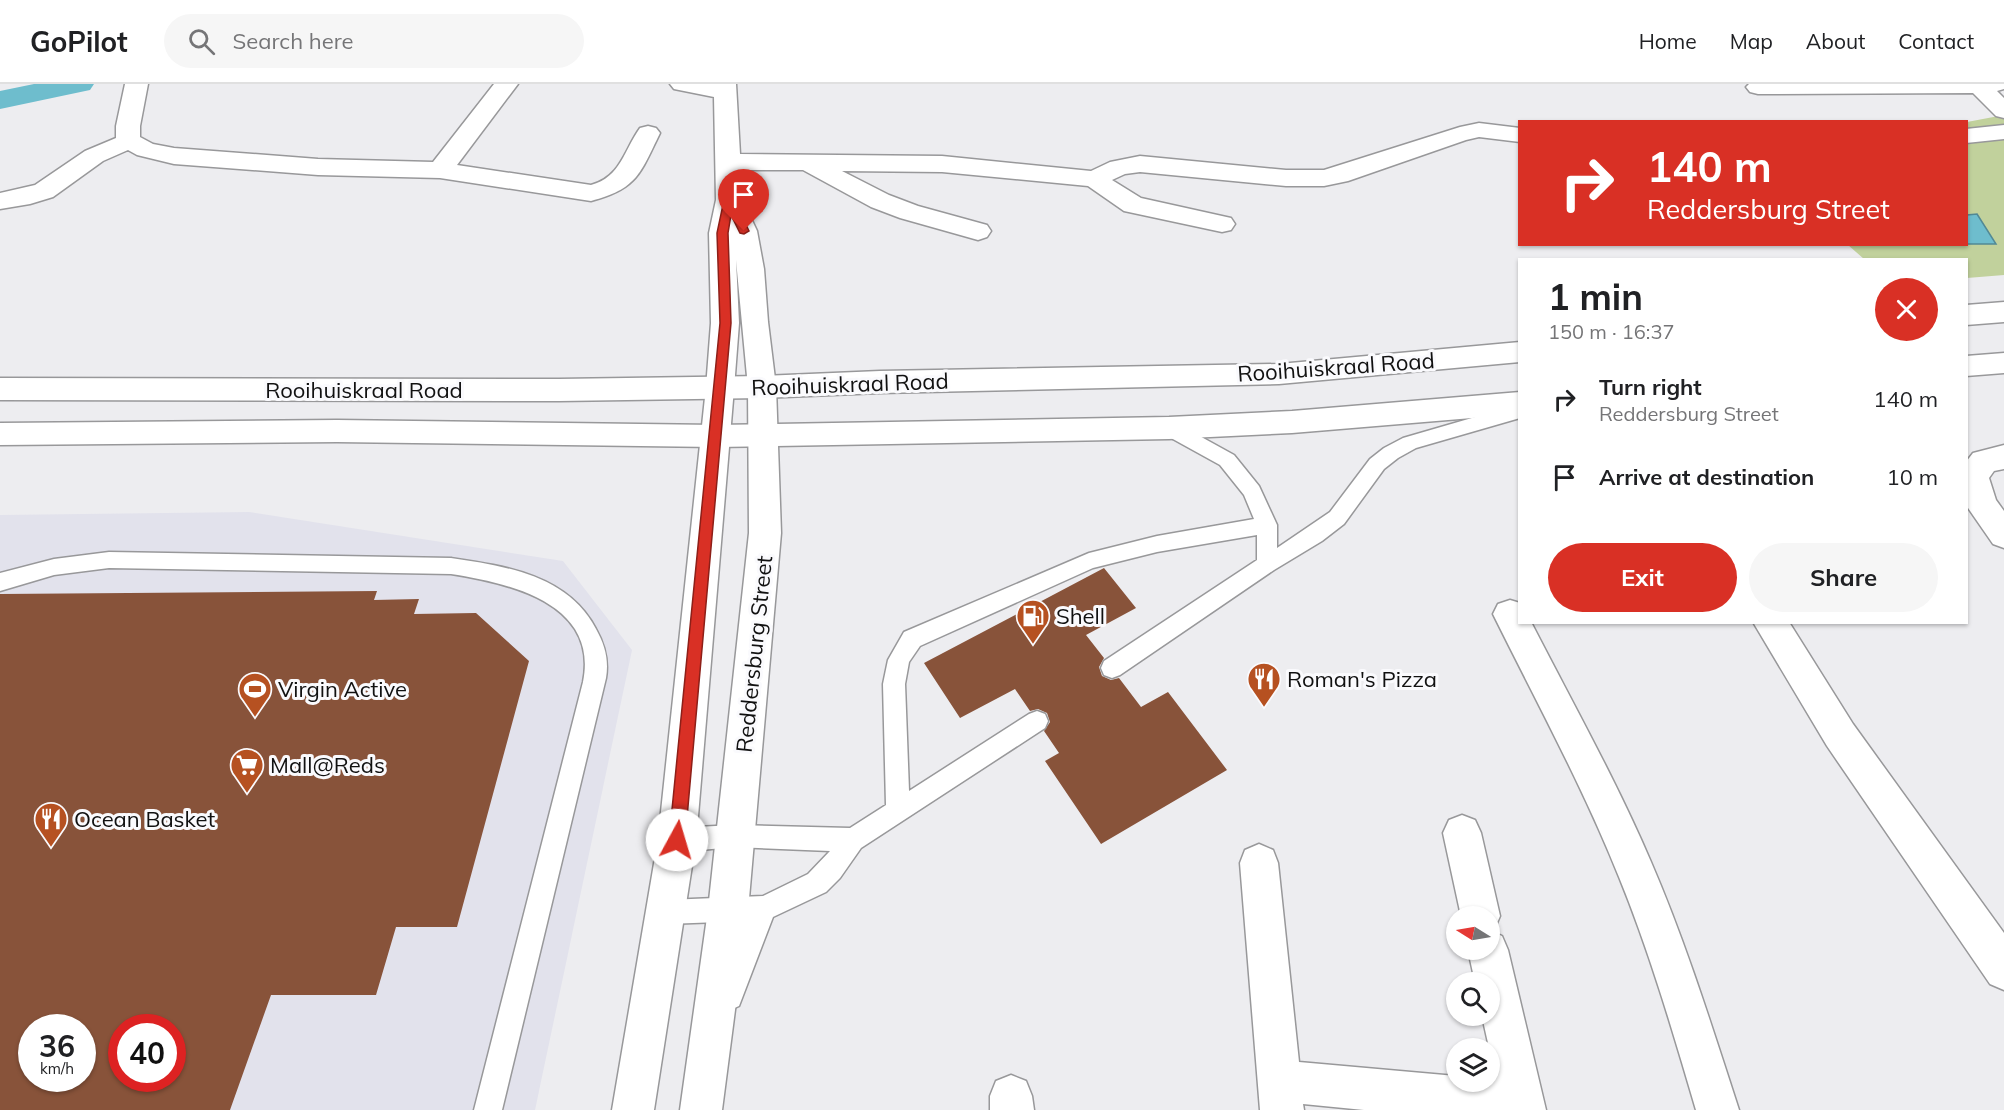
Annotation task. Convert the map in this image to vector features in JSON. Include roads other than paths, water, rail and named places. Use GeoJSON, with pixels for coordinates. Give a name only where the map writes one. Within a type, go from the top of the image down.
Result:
{"type":"FeatureCollection","features":[{"type":"Feature","properties":{"kind":"street"},"geometry":{"type":"LineString","coordinates":[[440,170],[506,84]]}},
{"type":"Feature","properties":{"kind":"street"},"geometry":{"type":"LineString","coordinates":[[682,84],[725,88]]}},
{"type":"Feature","properties":{"kind":"street"},"geometry":{"type":"LineString","coordinates":[[1758,87],[1985,85],[2004,111]]}},
{"type":"Feature","properties":{"kind":"street"},"geometry":{"type":"LineString","coordinates":[[137,88],[126,129],[129,141],[146,150],[174,156],[318,167],[440,170],[580,192],[605,190],[625,179],[648,133]]}},
{"type":"Feature","properties":{"kind":"street","name":"Reddersburg Street"},"geometry":{"type":"LineString","coordinates":[[633,1110],[677,840],[716,436],[725,323],[722,233],[729,200],[730,162],[725,88]]}},
{"type":"Feature","properties":{"kind":"street"},"geometry":{"type":"LineString","coordinates":[[1094,179],[1119,167],[1140,164],[1286,178],[1324,178],[1340,176],[1460,134],[1479,130],[1518,135]]}},
{"type":"Feature","properties":{"kind":"street"},"geometry":{"type":"LineString","coordinates":[[1968,136],[2004,132]]}},
{"type":"Feature","properties":{"kind":"street"},"geometry":{"type":"LineString","coordinates":[[0,201],[44,191],[94,156],[129,141]]}},
{"type":"Feature","properties":{"kind":"street"},"geometry":{"type":"LineString","coordinates":[[730,162],[942,164],[1094,179],[1133,204],[1222,224]]}},
{"type":"Feature","properties":{"kind":"street"},"geometry":{"type":"LineString","coordinates":[[805,162],[880,201],[909,212],[978,231]]}},
{"type":"Feature","properties":{"kind":"street","name":"Reddersburg Street"},"geometry":{"type":"LineString","coordinates":[[701,1110],[710,1049],[747,909],[735,836],[765,533],[762,387],[754,322],[751,269],[744,231],[729,200]]}},
{"type":"Feature","properties":{"kind":"street"},"geometry":{"type":"LineString","coordinates":[[1968,315],[2004,312]]}},
{"type":"Feature","properties":{"kind":"street","name":"Rooihuiskraal Road"},"geometry":{"type":"LineString","coordinates":[[0,389],[559,390],[762,387],[892,381],[1279,374],[1518,352]]}},
{"type":"Feature","properties":{"kind":"street"},"geometry":{"type":"LineString","coordinates":[[1968,366],[2004,363]]}},
{"type":"Feature","properties":{"kind":"street","name":"Rooihuiskraal Road"},"geometry":{"type":"LineString","coordinates":[[0,434],[337,431],[716,436],[1169,428],[1292,422],[1518,403]]}},
{"type":"Feature","properties":{"kind":"street"},"geometry":{"type":"LineString","coordinates":[[2004,457],[1984,461],[1973,476],[1982,506],[2004,535]]}},
{"type":"Feature","properties":{"kind":"street"},"geometry":{"type":"LineString","coordinates":[[1510,614],[1593,778],[1637,874],[1670,960],[1719,1110]]}},
{"type":"Feature","properties":{"kind":"street"},"geometry":{"type":"LineString","coordinates":[[1771,624],[1840,735],[2004,970]]}},
{"type":"Feature","properties":{"kind":"street"},"geometry":{"type":"LineString","coordinates":[[1462,833],[1478,906]]}},
{"type":"Feature","properties":{"kind":"street"},"geometry":{"type":"LineString","coordinates":[[1259,862],[1280,1095],[1523,1107],[1490,960]]}},
{"type":"Feature","properties":{"kind":"lane"},"geometry":{"type":"LineString","coordinates":[[1112,668],[1267,564],[1315,535],[1337,518],[1377,464],[1391,453],[1410,443],[1518,412]]}},
{"type":"Feature","properties":{"kind":"lane"},"geometry":{"type":"LineString","coordinates":[[1169,428],[1227,460],[1252,492],[1267,525],[1267,564]]}},
{"type":"Feature","properties":{"kind":"lane"},"geometry":{"type":"LineString","coordinates":[[898,810],[894,684],[899,660],[912,639],[1089,561],[1157,544],[1267,525]]}},
{"type":"Feature","properties":{"kind":"lane"},"geometry":{"type":"LineString","coordinates":[[0,582],[54,567],[109,560],[451,566],[502,574],[544,589],[570,608],[589,632],[597,662],[592,694],[488,1110]]}},
{"type":"Feature","properties":{"kind":"lane"},"geometry":{"type":"LineString","coordinates":[[667,912],[747,909],[817,883],[831,870],[853,840],[1037,721]]}},
{"type":"Feature","properties":{"kind":"lane"},"geometry":{"type":"LineString","coordinates":[[677,840],[735,836],[853,840]]}},
{"type":"Feature","properties":{"kind":"water"},"geometry":{"type":"Polygon","coordinates":[[[1977,214],[1996,244],[1968,244],[1968,215],[1977,214]]]}},
{"type":"Feature","properties":{"kind":"waterway"},"geometry":{"type":"LineString","coordinates":[[0,100],[79,84]]}},
{"type":"Feature","properties":{"kind":"place","name":"Shell"},"geometry":{"type":"Point","coordinates":[1033,645]}},
{"type":"Feature","properties":{"kind":"place","name":"Roman's Pizza"},"geometry":{"type":"Point","coordinates":[1264,708]}},
{"type":"Feature","properties":{"kind":"place","name":"Virgin Active"},"geometry":{"type":"Point","coordinates":[255,718]}},
{"type":"Feature","properties":{"kind":"place","name":"Mall@Reds"},"geometry":{"type":"Point","coordinates":[247,794]}},
{"type":"Feature","properties":{"kind":"place","name":"Ocean Basket"},"geometry":{"type":"Point","coordinates":[51,848]}}]}
